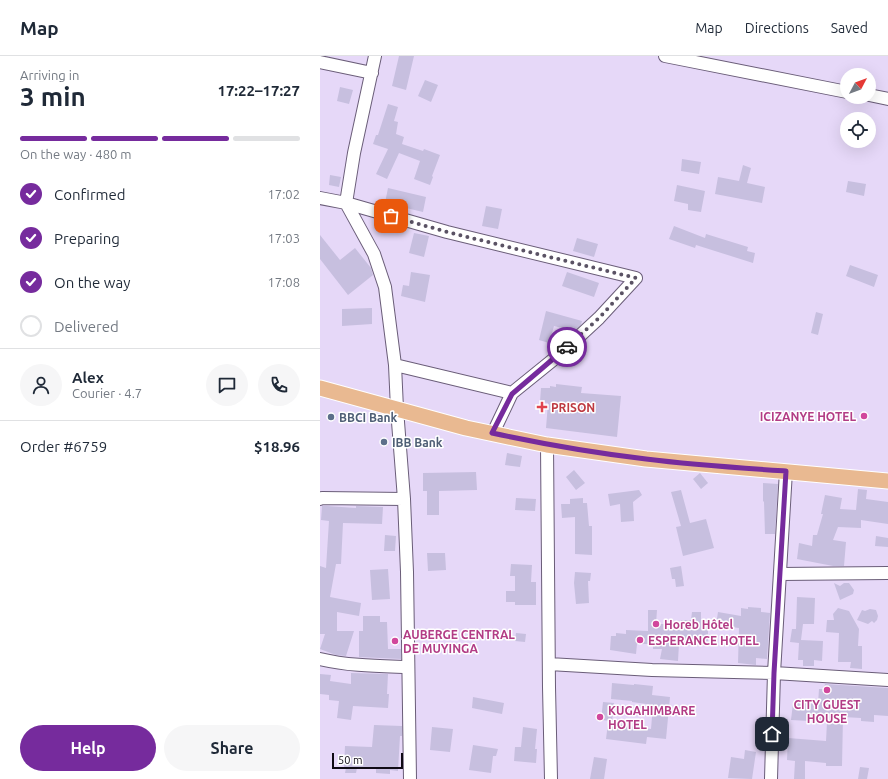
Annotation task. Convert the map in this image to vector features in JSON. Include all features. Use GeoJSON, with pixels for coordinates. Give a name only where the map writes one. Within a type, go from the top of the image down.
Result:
{"type":"FeatureCollection","features":[{"type":"Feature","properties":{"kind":"main road"},"geometry":{"type":"LineString","coordinates":[[320,388],[466,428],[547,445],[646,459],[888,481]]}},
{"type":"Feature","properties":{"kind":"street"},"geometry":{"type":"LineString","coordinates":[[376,56],[354,153],[346,203],[374,254],[385,287],[395,364],[404,498],[407,572],[410,779]]}},
{"type":"Feature","properties":{"kind":"street"},"geometry":{"type":"LineString","coordinates":[[664,56],[840,91]]}},
{"type":"Feature","properties":{"kind":"street"},"geometry":{"type":"LineString","coordinates":[[320,62],[372,73]]}},
{"type":"Feature","properties":{"kind":"street"},"geometry":{"type":"LineString","coordinates":[[876,97],[888,99]]}},
{"type":"Feature","properties":{"kind":"street"},"geometry":{"type":"LineString","coordinates":[[320,198],[346,203],[427,227],[636,278],[599,318],[559,355],[512,394],[492,433]]}},
{"type":"Feature","properties":{"kind":"street"},"geometry":{"type":"LineString","coordinates":[[395,364],[512,394]]}},
{"type":"Feature","properties":{"kind":"street"},"geometry":{"type":"LineString","coordinates":[[547,445],[552,779]]}},
{"type":"Feature","properties":{"kind":"street"},"geometry":{"type":"LineString","coordinates":[[771,779],[774,673],[786,471]]}},
{"type":"Feature","properties":{"kind":"street"},"geometry":{"type":"LineString","coordinates":[[320,499],[404,498]]}},
{"type":"Feature","properties":{"kind":"street"},"geometry":{"type":"LineString","coordinates":[[780,574],[888,573]]}},
{"type":"Feature","properties":{"kind":"street"},"geometry":{"type":"LineString","coordinates":[[320,660],[354,665],[408,667]]}},
{"type":"Feature","properties":{"kind":"street"},"geometry":{"type":"LineString","coordinates":[[550,664],[644,670],[774,673],[888,680]]}},
{"type":"Feature","properties":{"kind":"building"},"geometry":{"type":"Polygon","coordinates":[[[399,56],[414,56],[406,90],[392,86],[399,56]]]}},
{"type":"Feature","properties":{"kind":"building"},"geometry":{"type":"Polygon","coordinates":[[[425,80],[438,85],[431,102],[418,96],[425,80]]]}},
{"type":"Feature","properties":{"kind":"building"},"geometry":{"type":"Polygon","coordinates":[[[340,87],[353,90],[349,104],[337,101],[340,87]]]}},
{"type":"Feature","properties":{"kind":"building"},"geometry":{"type":"Polygon","coordinates":[[[388,104],[398,107],[394,121],[398,122],[396,134],[404,137],[402,144],[423,151],[424,149],[440,155],[430,185],[414,179],[420,161],[399,153],[387,179],[376,174],[388,149],[373,144],[376,135],[378,135],[388,104]]]}},
{"type":"Feature","properties":{"kind":"building"},"geometry":{"type":"Polygon","coordinates":[[[682,159],[701,162],[699,174],[681,171],[682,159]]]}},
{"type":"Feature","properties":{"kind":"building"},"geometry":{"type":"Polygon","coordinates":[[[743,165],[751,168],[747,183],[765,187],[762,203],[715,194],[718,177],[739,181],[743,165]]]}},
{"type":"Feature","properties":{"kind":"building"},"geometry":{"type":"Polygon","coordinates":[[[330,175],[341,177],[339,187],[329,185],[330,175]]]}},
{"type":"Feature","properties":{"kind":"building"},"geometry":{"type":"Polygon","coordinates":[[[848,181],[866,184],[864,196],[846,192],[848,181]]]}},
{"type":"Feature","properties":{"kind":"building"},"geometry":{"type":"Polygon","coordinates":[[[677,185],[705,191],[701,212],[688,210],[688,204],[674,201],[677,185]]]}},
{"type":"Feature","properties":{"kind":"building"},"geometry":{"type":"Polygon","coordinates":[[[388,188],[426,197],[423,212],[385,203],[388,188]]]}},
{"type":"Feature","properties":{"kind":"building"},"geometry":{"type":"Polygon","coordinates":[[[486,206],[502,209],[498,229],[482,226],[486,206]]]}},
{"type":"Feature","properties":{"kind":"building"},"geometry":{"type":"Polygon","coordinates":[[[674,226],[705,238],[706,234],[748,247],[747,251],[755,253],[753,263],[696,245],[695,248],[669,239],[674,226]]]}},
{"type":"Feature","properties":{"kind":"building"},"geometry":{"type":"Polygon","coordinates":[[[414,233],[429,236],[424,257],[409,253],[414,233]]]}},
{"type":"Feature","properties":{"kind":"building"},"geometry":{"type":"Polygon","coordinates":[[[320,235],[340,260],[355,248],[371,268],[373,275],[348,295],[320,259],[320,235]]]}},
{"type":"Feature","properties":{"kind":"building"},"geometry":{"type":"Polygon","coordinates":[[[577,238],[598,244],[594,257],[573,251],[577,238]]]}},
{"type":"Feature","properties":{"kind":"building"},"geometry":{"type":"Polygon","coordinates":[[[850,265],[878,275],[874,287],[846,276],[850,265]]]}},
{"type":"Feature","properties":{"kind":"building"},"geometry":{"type":"Polygon","coordinates":[[[411,272],[430,275],[425,302],[401,296],[403,285],[409,286],[411,272]]]}},
{"type":"Feature","properties":{"kind":"building"},"geometry":{"type":"Polygon","coordinates":[[[567,272],[599,283],[594,297],[562,286],[567,272]]]}},
{"type":"Feature","properties":{"kind":"building"},"geometry":{"type":"Polygon","coordinates":[[[372,308],[372,324],[342,326],[342,309],[372,308]]]}},
{"type":"Feature","properties":{"kind":"building"},"geometry":{"type":"Polygon","coordinates":[[[546,311],[582,321],[581,325],[574,331],[554,326],[549,343],[539,340],[546,311]]]}},
{"type":"Feature","properties":{"kind":"building"},"geometry":{"type":"Polygon","coordinates":[[[816,312],[823,314],[818,335],[811,333],[816,312]]]}},
{"type":"Feature","properties":{"kind":"building"},"geometry":{"type":"Polygon","coordinates":[[[556,384],[582,387],[581,393],[621,396],[617,437],[546,428],[548,403],[540,402],[541,388],[550,388],[550,386],[556,387],[556,384]]]}},
{"type":"Feature","properties":{"kind":"building"},"geometry":{"type":"Polygon","coordinates":[[[507,453],[522,456],[520,467],[505,465],[507,453]]]}},
{"type":"Feature","properties":{"kind":"building"},"geometry":{"type":"Polygon","coordinates":[[[574,470],[585,483],[576,490],[566,477],[574,470]]]}},
{"type":"Feature","properties":{"kind":"building"},"geometry":{"type":"Polygon","coordinates":[[[476,472],[477,490],[439,491],[439,515],[427,515],[427,491],[423,491],[423,473],[476,472]]]}},
{"type":"Feature","properties":{"kind":"building"},"geometry":{"type":"Polygon","coordinates":[[[700,473],[708,483],[701,489],[693,479],[700,473]]]}},
{"type":"Feature","properties":{"kind":"building"},"geometry":{"type":"Polygon","coordinates":[[[763,483],[778,484],[775,534],[765,534],[763,483]]]}},
{"type":"Feature","properties":{"kind":"building"},"geometry":{"type":"Polygon","coordinates":[[[858,489],[867,490],[866,499],[888,502],[888,524],[861,520],[861,528],[838,527],[833,540],[846,542],[844,566],[833,566],[797,559],[799,543],[812,546],[813,535],[817,535],[823,514],[821,514],[825,495],[842,498],[840,509],[856,510],[858,489]]]}},
{"type":"Feature","properties":{"kind":"building"},"geometry":{"type":"Polygon","coordinates":[[[639,490],[642,495],[633,502],[634,521],[621,522],[620,504],[610,506],[608,494],[639,490]]]}},
{"type":"Feature","properties":{"kind":"building"},"geometry":{"type":"Polygon","coordinates":[[[681,490],[690,523],[706,519],[714,548],[683,556],[676,527],[681,526],[671,492],[681,490]]]}},
{"type":"Feature","properties":{"kind":"building"},"geometry":{"type":"Polygon","coordinates":[[[516,498],[536,499],[535,511],[515,510],[516,498]]]}},
{"type":"Feature","properties":{"kind":"building"},"geometry":{"type":"Polygon","coordinates":[[[583,498],[583,503],[587,503],[589,526],[592,526],[592,555],[575,554],[575,517],[562,518],[561,504],[570,504],[570,499],[583,498]]]}},
{"type":"Feature","properties":{"kind":"building"},"geometry":{"type":"Polygon","coordinates":[[[322,506],[356,508],[356,506],[383,507],[382,524],[343,523],[341,564],[336,564],[330,597],[361,603],[359,616],[337,612],[337,631],[354,631],[346,656],[336,655],[320,649],[325,634],[320,634],[320,566],[326,568],[329,521],[321,520],[322,506]]]}},
{"type":"Feature","properties":{"kind":"building"},"geometry":{"type":"Polygon","coordinates":[[[385,535],[396,536],[395,551],[384,551],[385,535]]]}},
{"type":"Feature","properties":{"kind":"building"},"geometry":{"type":"Polygon","coordinates":[[[876,536],[888,538],[888,547],[875,546],[876,536]]]}},
{"type":"Feature","properties":{"kind":"building"},"geometry":{"type":"Polygon","coordinates":[[[427,553],[445,553],[446,570],[428,571],[427,553]]]}},
{"type":"Feature","properties":{"kind":"building"},"geometry":{"type":"Polygon","coordinates":[[[511,564],[532,565],[531,582],[536,582],[536,605],[515,605],[515,602],[506,602],[506,591],[515,591],[515,576],[510,576],[511,564]]]}},
{"type":"Feature","properties":{"kind":"building"},"geometry":{"type":"Polygon","coordinates":[[[681,566],[684,586],[676,587],[675,579],[672,579],[670,568],[681,566]]]}},
{"type":"Feature","properties":{"kind":"building"},"geometry":{"type":"Polygon","coordinates":[[[388,569],[390,599],[372,600],[370,570],[388,569]]]}},
{"type":"Feature","properties":{"kind":"building"},"geometry":{"type":"Polygon","coordinates":[[[575,572],[591,573],[590,581],[588,581],[589,603],[576,604],[574,583],[575,572]]]}},
{"type":"Feature","properties":{"kind":"building"},"geometry":{"type":"Polygon","coordinates":[[[834,583],[840,586],[844,583],[849,583],[854,590],[853,594],[840,600],[834,583]]]}},
{"type":"Feature","properties":{"kind":"building"},"geometry":{"type":"Polygon","coordinates":[[[797,597],[815,598],[814,624],[803,624],[801,640],[823,641],[822,661],[814,660],[814,666],[803,666],[803,660],[798,660],[799,643],[790,642],[792,629],[796,629],[797,597]]]}},
{"type":"Feature","properties":{"kind":"building"},"geometry":{"type":"Polygon","coordinates":[[[748,607],[761,608],[761,612],[770,613],[767,659],[756,658],[756,665],[738,663],[739,628],[716,625],[718,612],[741,616],[741,608],[748,609],[748,607]]]}},
{"type":"Feature","properties":{"kind":"building"},"geometry":{"type":"Polygon","coordinates":[[[838,608],[849,611],[859,629],[858,646],[862,646],[862,669],[850,668],[851,662],[838,662],[839,633],[826,632],[827,620],[834,620],[833,614],[838,608]]]}},
{"type":"Feature","properties":{"kind":"building"},"geometry":{"type":"Polygon","coordinates":[[[870,609],[876,610],[878,616],[874,623],[872,621],[868,624],[857,620],[862,610],[865,611],[870,609]]]}},
{"type":"Feature","properties":{"kind":"building"},"geometry":{"type":"Polygon","coordinates":[[[648,610],[657,610],[656,624],[664,624],[664,629],[681,630],[681,620],[691,620],[692,612],[701,612],[701,620],[708,620],[708,641],[700,641],[700,644],[679,644],[678,661],[660,659],[662,649],[653,649],[653,644],[637,644],[636,654],[610,650],[611,636],[616,636],[616,633],[626,634],[626,630],[648,631],[648,610]]]}},
{"type":"Feature","properties":{"kind":"building"},"geometry":{"type":"Polygon","coordinates":[[[363,616],[380,616],[380,622],[387,622],[388,649],[401,649],[401,659],[359,657],[359,631],[363,631],[363,616]]]}},
{"type":"Feature","properties":{"kind":"building"},"geometry":{"type":"Polygon","coordinates":[[[516,633],[526,634],[525,642],[515,641],[516,633]]]}},
{"type":"Feature","properties":{"kind":"building"},"geometry":{"type":"Polygon","coordinates":[[[351,673],[388,674],[388,708],[353,706],[351,720],[337,718],[339,701],[329,700],[329,695],[320,694],[320,674],[331,675],[330,681],[351,684],[351,673]]]}},
{"type":"Feature","properties":{"kind":"building"},"geometry":{"type":"Polygon","coordinates":[[[612,683],[653,686],[652,695],[670,697],[666,739],[647,737],[646,744],[606,739],[608,723],[651,729],[653,705],[611,699],[612,683]]]}},
{"type":"Feature","properties":{"kind":"building"},"geometry":{"type":"Polygon","coordinates":[[[825,684],[888,688],[888,716],[874,715],[874,722],[861,721],[861,718],[843,717],[842,766],[826,766],[826,763],[805,761],[805,779],[794,779],[795,761],[787,760],[788,738],[826,741],[827,722],[791,720],[793,703],[818,704],[819,689],[824,689],[825,684]]]}},
{"type":"Feature","properties":{"kind":"building"},"geometry":{"type":"Polygon","coordinates":[[[473,697],[504,703],[502,714],[472,708],[473,697]]]}},
{"type":"Feature","properties":{"kind":"building"},"geometry":{"type":"Polygon","coordinates":[[[603,702],[614,703],[612,721],[601,720],[603,702]]]}},
{"type":"Feature","properties":{"kind":"building"},"geometry":{"type":"Polygon","coordinates":[[[374,725],[402,726],[398,771],[390,770],[390,774],[376,773],[376,769],[357,768],[356,773],[345,773],[345,746],[372,747],[374,725]]]}},
{"type":"Feature","properties":{"kind":"building"},"geometry":{"type":"Polygon","coordinates":[[[432,727],[453,729],[450,752],[430,750],[432,727]]]}},
{"type":"Feature","properties":{"kind":"building"},"geometry":{"type":"Polygon","coordinates":[[[523,727],[537,729],[535,749],[537,749],[536,763],[514,761],[515,747],[521,747],[523,727]]]}},
{"type":"Feature","properties":{"kind":"building"},"geometry":{"type":"Polygon","coordinates":[[[473,745],[498,749],[496,756],[493,756],[491,773],[469,770],[473,745]]]}},
{"type":"Feature","properties":{"kind":"building"},"geometry":{"type":"Polygon","coordinates":[[[745,750],[756,752],[752,779],[728,778],[731,757],[744,759],[745,750]]]}},
{"type":"Feature","properties":{"kind":"building"},"geometry":{"type":"Polygon","coordinates":[[[594,757],[607,759],[604,779],[590,779],[594,757]]]}},
{"type":"Feature","properties":{"kind":"building"},"geometry":{"type":"Polygon","coordinates":[[[860,767],[869,768],[867,779],[858,779],[860,767]]]}},
{"type":"Feature","properties":{"kind":"way so far"},"geometry":{"type":"LineString","coordinates":[[391,216],[447,232],[636,278],[599,318],[567,347]]}},
{"type":"Feature","properties":{"kind":"place","name":"PRISON"},"geometry":{"type":"Point","coordinates":[542,407]}},
{"type":"Feature","properties":{"kind":"place","name":"ICIZANYE HOTEL"},"geometry":{"type":"Point","coordinates":[864,416]}},
{"type":"Feature","properties":{"kind":"place","name":"BBCI Bank"},"geometry":{"type":"Point","coordinates":[331,417]}},
{"type":"Feature","properties":{"kind":"place","name":"IBB Bank"},"geometry":{"type":"Point","coordinates":[384,442]}},
{"type":"Feature","properties":{"kind":"place","name":"Horeb Hôtel"},"geometry":{"type":"Point","coordinates":[656,624]}},
{"type":"Feature","properties":{"kind":"place","name":"ESPERANCE HOTEL"},"geometry":{"type":"Point","coordinates":[640,640]}},
{"type":"Feature","properties":{"kind":"place","name":"AUBERGE CENTRAL DE MUYINGA"},"geometry":{"type":"Point","coordinates":[395,641]}},
{"type":"Feature","properties":{"kind":"place","name":"CITY GUEST HOUSE"},"geometry":{"type":"Point","coordinates":[827,690]}},
{"type":"Feature","properties":{"kind":"place","name":"KUGAHIMBARE HOTEL"},"geometry":{"type":"Point","coordinates":[600,717]}},
{"type":"Feature","properties":{"kind":"route"},"geometry":{"type":"LineString","coordinates":[[567,347],[512,394],[492,433],[547,445],[646,459],[786,471],[774,673],[772,734]]}}]}
